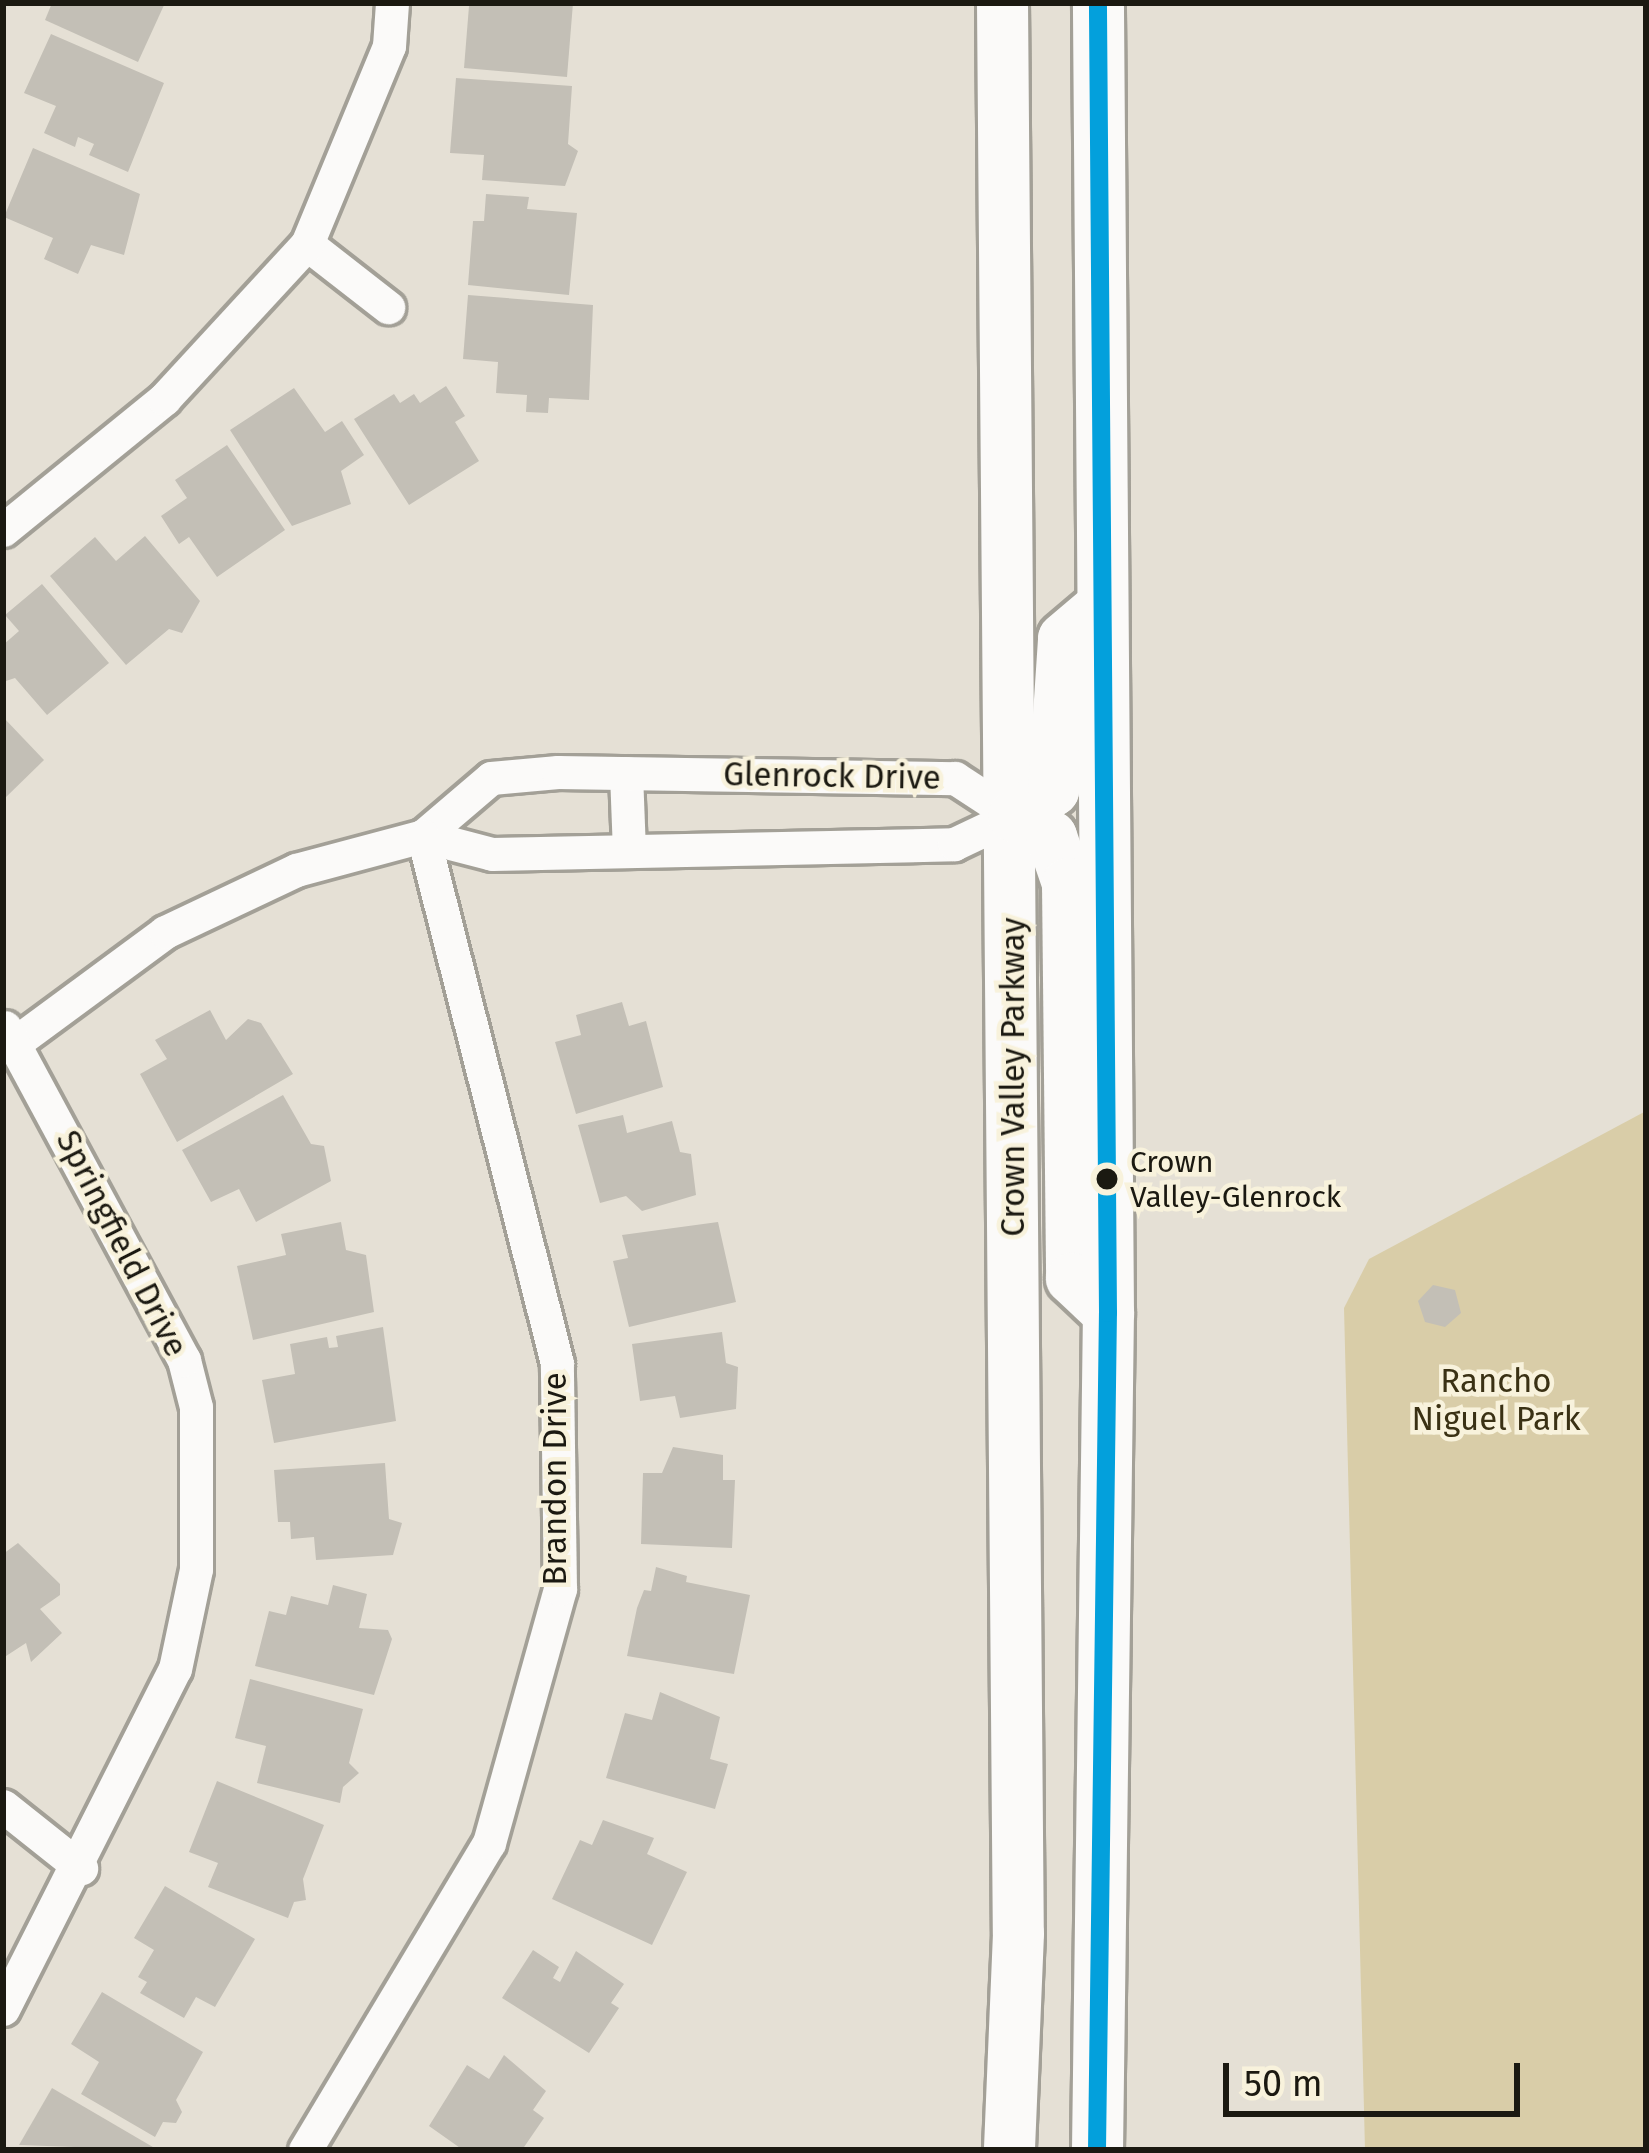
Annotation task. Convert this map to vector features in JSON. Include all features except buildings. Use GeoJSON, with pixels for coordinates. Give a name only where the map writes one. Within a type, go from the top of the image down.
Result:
{"type":"FeatureCollection","features":[{"type":"Feature","properties":{"kind":"main road","name":"Crown Valley Parkway"},"geometry":{"type":"LineString","coordinates":[[1002,3],[1018,1933],[1009,2150]]}},
{"type":"Feature","properties":{"kind":"main road"},"geometry":{"type":"LineString","coordinates":[[1097,2150],[1108,1312],[1097,609],[1098,3]]}},
{"type":"Feature","properties":{"kind":"main road"},"geometry":{"type":"LineString","coordinates":[[1012,816],[1053,790],[1063,638],[1097,609]]}},
{"type":"Feature","properties":{"kind":"main road"},"geometry":{"type":"LineString","coordinates":[[1012,816],[1051,836],[1067,883],[1071,1278],[1108,1312]]}},
{"type":"Feature","properties":{"kind":"street"},"geometry":{"type":"LineString","coordinates":[[3,530],[164,399],[307,244],[389,46],[392,3]]}},
{"type":"Feature","properties":{"kind":"street"},"geometry":{"type":"LineString","coordinates":[[307,244],[388,307]]}},
{"type":"Feature","properties":{"kind":"street"},"geometry":{"type":"LineString","coordinates":[[626,773],[629,851]]}},
{"type":"Feature","properties":{"kind":"street","name":"Glenrock Drive"},"geometry":{"type":"LineString","coordinates":[[9,1033],[165,932],[296,870],[423,836],[491,778],[626,773],[955,778],[1012,816]]}},
{"type":"Feature","properties":{"kind":"street","name":"Glenrock Drive"},"geometry":{"type":"LineString","coordinates":[[423,836],[492,854],[954,844],[1012,816]]}},
{"type":"Feature","properties":{"kind":"street","name":"Brandon Drive"},"geometry":{"type":"LineString","coordinates":[[305,2150],[490,1844],[560,1588],[557,1363],[423,836]]}},
{"type":"Feature","properties":{"kind":"street","name":"Springfield Drive"},"geometry":{"type":"LineString","coordinates":[[3,2009],[81,1868],[175,1669],[196,1569],[196,1407],[184,1360],[9,1033]]}},
{"type":"Feature","properties":{"kind":"street"},"geometry":{"type":"LineString","coordinates":[[3,1806],[81,1868]]}},
{"type":"Feature","properties":{"kind":"green space","name":"Rancho Niguel Park"},"geometry":{"type":"Polygon","coordinates":[[[1646,1111],[1646,2150],[1365,2150],[1344,1308],[1369,1259],[1646,1111]]]}},
{"type":"Feature","properties":{"kind":"transit line"},"geometry":{"type":"LineString","coordinates":[[1097,2150],[1108,1313],[1098,3]]}},
{"type":"Feature","properties":{"kind":"place","name":"Crown Valley-Glenrock"},"geometry":{"type":"Point","coordinates":[1107,1179]}}]}
